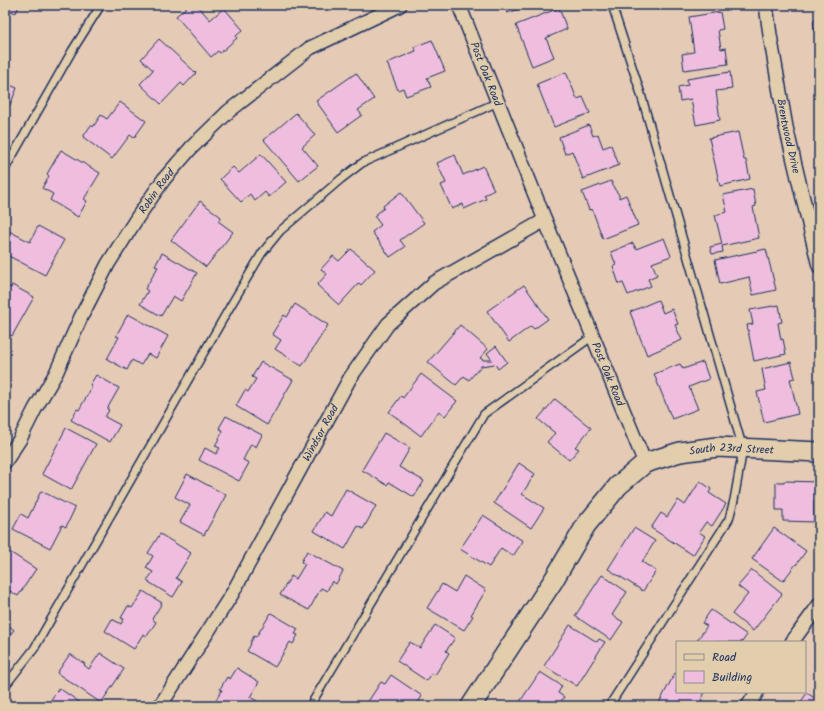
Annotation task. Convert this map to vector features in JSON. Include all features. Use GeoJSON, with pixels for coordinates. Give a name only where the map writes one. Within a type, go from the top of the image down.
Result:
{"type":"FeatureCollection","features":[{"type":"Feature","properties":{"kind":"street","name":"Robin Road"},"geometry":{"type":"LineString","coordinates":[[5,462],[20,439],[56,373],[81,316],[108,264],[164,179],[191,148],[229,111],[310,48],[400,5]]}},
{"type":"Feature","properties":{"kind":"street","name":"Post Oak Road"},"geometry":{"type":"LineString","coordinates":[[459,5],[545,220],[645,463]]}},
{"type":"Feature","properties":{"kind":"street","name":"Brentwood Drive"},"geometry":{"type":"LineString","coordinates":[[766,5],[786,128],[819,266]]}},
{"type":"Feature","properties":{"kind":"street","name":"Windsor Road"},"geometry":{"type":"LineString","coordinates":[[160,706],[232,594],[350,378],[388,324],[434,284],[545,220]]}},
{"type":"Feature","properties":{"kind":"street","name":"South 23rd Street"},"geometry":{"type":"LineString","coordinates":[[645,463],[680,452],[717,447],[819,452]]}},
{"type":"Feature","properties":{"kind":"street"},"geometry":{"type":"LineString","coordinates":[[471,706],[553,581],[586,525],[618,486],[645,463]]}},
{"type":"Feature","properties":{"kind":"street"},"geometry":{"type":"LineString","coordinates":[[793,641],[819,605]]}},
{"type":"Feature","properties":{"kind":"street"},"geometry":{"type":"LineString","coordinates":[[748,706],[756,693]]}},
{"type":"Feature","properties":{"kind":"lane"},"geometry":{"type":"LineString","coordinates":[[5,169],[72,51],[102,5]]}},
{"type":"Feature","properties":{"kind":"lane"},"geometry":{"type":"LineString","coordinates":[[609,706],[729,519],[743,449],[640,91],[612,5]]}},
{"type":"Feature","properties":{"kind":"lane"},"geometry":{"type":"LineString","coordinates":[[5,686],[34,649],[235,298],[262,253],[280,231],[362,163],[498,102]]}},
{"type":"Feature","properties":{"kind":"lane"},"geometry":{"type":"LineString","coordinates":[[310,706],[484,414],[593,336]]}},
{"type":"Feature","properties":{"kind":"building"},"geometry":{"type":"Polygon","coordinates":[[[5,5],[19,5],[16,13],[5,9],[5,5]]]}},
{"type":"Feature","properties":{"kind":"building"},"geometry":{"type":"Polygon","coordinates":[[[189,5],[197,5],[210,20],[224,8],[243,30],[236,36],[237,38],[220,53],[218,51],[211,57],[176,16],[189,5]]]}},
{"type":"Feature","properties":{"kind":"building"},"geometry":{"type":"Polygon","coordinates":[[[504,5],[532,5],[507,13],[504,5]]]}},
{"type":"Feature","properties":{"kind":"building"},"geometry":{"type":"Polygon","coordinates":[[[672,5],[710,5],[673,9],[672,5]]]}},
{"type":"Feature","properties":{"kind":"building"},"geometry":{"type":"Polygon","coordinates":[[[559,8],[567,29],[546,38],[554,57],[532,66],[516,25],[559,8]]]}},
{"type":"Feature","properties":{"kind":"building"},"geometry":{"type":"Polygon","coordinates":[[[720,12],[723,29],[718,30],[721,49],[726,48],[728,64],[684,70],[682,54],[694,52],[689,17],[720,12]]]}},
{"type":"Feature","properties":{"kind":"building"},"geometry":{"type":"Polygon","coordinates":[[[819,20],[819,37],[816,38],[813,21],[819,20]]]}},
{"type":"Feature","properties":{"kind":"building"},"geometry":{"type":"Polygon","coordinates":[[[159,39],[196,73],[184,86],[181,83],[161,104],[140,84],[153,70],[141,59],[159,39]]]}},
{"type":"Feature","properties":{"kind":"building"},"geometry":{"type":"Polygon","coordinates":[[[432,40],[445,71],[427,78],[431,87],[406,96],[403,88],[398,90],[387,63],[416,51],[414,47],[432,40]]]}},
{"type":"Feature","properties":{"kind":"building"},"geometry":{"type":"Polygon","coordinates":[[[566,72],[577,99],[583,97],[590,113],[554,127],[537,84],[566,72]]]}},
{"type":"Feature","properties":{"kind":"building"},"geometry":{"type":"Polygon","coordinates":[[[730,72],[732,89],[716,91],[720,120],[696,125],[691,99],[680,101],[678,87],[688,85],[687,79],[730,72]]]}},
{"type":"Feature","properties":{"kind":"building"},"geometry":{"type":"Polygon","coordinates":[[[356,73],[374,99],[358,110],[362,115],[338,132],[316,101],[356,73]]]}},
{"type":"Feature","properties":{"kind":"building"},"geometry":{"type":"Polygon","coordinates":[[[5,83],[17,88],[10,105],[5,103],[5,83]]]}},
{"type":"Feature","properties":{"kind":"building"},"geometry":{"type":"Polygon","coordinates":[[[120,102],[146,121],[134,138],[130,135],[112,159],[83,137],[91,125],[93,127],[101,115],[107,119],[120,102]]]}},
{"type":"Feature","properties":{"kind":"building"},"geometry":{"type":"Polygon","coordinates":[[[296,113],[315,135],[302,147],[318,166],[299,181],[264,140],[296,113]]]}},
{"type":"Feature","properties":{"kind":"building"},"geometry":{"type":"Polygon","coordinates":[[[589,125],[593,136],[598,134],[603,148],[611,145],[619,165],[583,179],[572,151],[565,154],[559,137],[589,125]]]}},
{"type":"Feature","properties":{"kind":"building"},"geometry":{"type":"Polygon","coordinates":[[[738,132],[750,179],[720,186],[709,138],[738,132]]]}},
{"type":"Feature","properties":{"kind":"building"},"geometry":{"type":"Polygon","coordinates":[[[61,150],[100,173],[84,199],[87,201],[78,217],[50,200],[53,194],[42,188],[49,176],[47,174],[61,150]]]}},
{"type":"Feature","properties":{"kind":"building"},"geometry":{"type":"Polygon","coordinates":[[[261,154],[286,182],[269,197],[265,192],[255,201],[250,194],[241,202],[220,179],[233,167],[239,173],[261,154]]]}},
{"type":"Feature","properties":{"kind":"building"},"geometry":{"type":"Polygon","coordinates":[[[455,155],[463,175],[483,166],[494,190],[484,195],[486,199],[464,209],[463,204],[452,209],[441,185],[446,183],[437,163],[455,155]]]}},
{"type":"Feature","properties":{"kind":"building"},"geometry":{"type":"Polygon","coordinates":[[[611,181],[619,195],[619,198],[626,195],[638,225],[603,239],[592,209],[589,210],[582,192],[611,181]]]}},
{"type":"Feature","properties":{"kind":"building"},"geometry":{"type":"Polygon","coordinates":[[[753,189],[756,206],[753,207],[759,238],[722,246],[723,252],[712,254],[710,247],[722,244],[715,215],[727,212],[723,195],[753,189]]]}},
{"type":"Feature","properties":{"kind":"building"},"geometry":{"type":"Polygon","coordinates":[[[401,192],[424,223],[400,240],[405,247],[390,257],[372,232],[381,225],[374,216],[384,208],[383,206],[401,192]]]}},
{"type":"Feature","properties":{"kind":"building"},"geometry":{"type":"Polygon","coordinates":[[[200,201],[221,217],[218,221],[233,232],[206,267],[171,240],[200,201]]]}},
{"type":"Feature","properties":{"kind":"building"},"geometry":{"type":"Polygon","coordinates":[[[38,226],[64,240],[45,275],[5,254],[5,235],[7,230],[30,242],[38,226]]]}},
{"type":"Feature","properties":{"kind":"building"},"geometry":{"type":"Polygon","coordinates":[[[664,238],[671,256],[652,263],[657,275],[648,279],[651,286],[628,295],[623,283],[619,284],[613,266],[616,265],[611,252],[633,243],[636,249],[664,238]]]}},
{"type":"Feature","properties":{"kind":"building"},"geometry":{"type":"Polygon","coordinates":[[[351,249],[375,270],[361,285],[359,283],[339,305],[317,285],[327,274],[321,269],[333,256],[339,261],[351,249]]]}},
{"type":"Feature","properties":{"kind":"building"},"geometry":{"type":"Polygon","coordinates":[[[766,249],[776,290],[753,295],[749,277],[720,284],[715,260],[766,249]]]}},
{"type":"Feature","properties":{"kind":"building"},"geometry":{"type":"Polygon","coordinates":[[[162,253],[197,273],[181,301],[173,296],[161,316],[140,304],[148,291],[145,289],[158,267],[155,266],[162,253]]]}},
{"type":"Feature","properties":{"kind":"building"},"geometry":{"type":"Polygon","coordinates":[[[12,285],[34,297],[12,336],[5,332],[5,287],[7,286],[11,288],[12,285]]]}},
{"type":"Feature","properties":{"kind":"building"},"geometry":{"type":"Polygon","coordinates":[[[524,285],[548,319],[534,329],[531,326],[509,342],[487,311],[524,285]]]}},
{"type":"Feature","properties":{"kind":"building"},"geometry":{"type":"Polygon","coordinates":[[[658,300],[663,313],[672,309],[678,324],[675,325],[682,340],[647,355],[630,312],[658,300]]]}},
{"type":"Feature","properties":{"kind":"building"},"geometry":{"type":"Polygon","coordinates":[[[295,304],[328,325],[302,366],[275,349],[281,340],[272,334],[284,315],[287,317],[295,304]]]}},
{"type":"Feature","properties":{"kind":"building"},"geometry":{"type":"Polygon","coordinates":[[[779,305],[782,322],[778,323],[781,340],[783,339],[786,354],[754,361],[747,325],[753,324],[750,310],[779,305]]]}},
{"type":"Feature","properties":{"kind":"building"},"geometry":{"type":"Polygon","coordinates":[[[128,314],[168,336],[156,358],[148,354],[141,365],[132,360],[127,370],[107,359],[119,337],[116,336],[128,314]]]}},
{"type":"Feature","properties":{"kind":"building"},"geometry":{"type":"Polygon","coordinates":[[[460,325],[488,349],[480,358],[483,360],[492,360],[487,353],[496,346],[507,362],[498,369],[495,364],[481,366],[469,380],[464,376],[456,385],[428,362],[460,325]]]}},
{"type":"Feature","properties":{"kind":"building"},"geometry":{"type":"Polygon","coordinates":[[[261,362],[293,380],[267,425],[236,406],[245,390],[248,392],[256,379],[252,377],[261,362]]]}},
{"type":"Feature","properties":{"kind":"building"},"geometry":{"type":"Polygon","coordinates":[[[703,362],[709,379],[689,387],[698,409],[672,419],[654,374],[680,364],[683,369],[703,362]]]}},
{"type":"Feature","properties":{"kind":"building"},"geometry":{"type":"Polygon","coordinates":[[[791,362],[795,378],[790,379],[798,414],[764,422],[757,392],[766,390],[762,369],[791,362]]]}},
{"type":"Feature","properties":{"kind":"building"},"geometry":{"type":"Polygon","coordinates":[[[421,374],[457,401],[445,416],[439,411],[421,436],[389,412],[401,396],[403,398],[421,374]]]}},
{"type":"Feature","properties":{"kind":"building"},"geometry":{"type":"Polygon","coordinates":[[[96,375],[119,388],[107,409],[109,410],[105,417],[120,425],[110,442],[71,420],[77,409],[79,410],[92,387],[90,385],[96,375]]]}},
{"type":"Feature","properties":{"kind":"building"},"geometry":{"type":"Polygon","coordinates":[[[555,399],[591,428],[575,447],[579,449],[569,460],[547,442],[555,433],[538,419],[555,399]]]}},
{"type":"Feature","properties":{"kind":"building"},"geometry":{"type":"Polygon","coordinates":[[[226,416],[262,435],[256,447],[251,444],[243,460],[249,463],[239,481],[199,460],[205,448],[216,454],[220,448],[215,446],[223,431],[219,428],[226,416]]]}},
{"type":"Feature","properties":{"kind":"building"},"geometry":{"type":"Polygon","coordinates":[[[66,428],[96,444],[71,490],[42,474],[66,428]]]}},
{"type":"Feature","properties":{"kind":"building"},"geometry":{"type":"Polygon","coordinates":[[[384,433],[410,448],[399,467],[424,481],[414,497],[389,482],[387,485],[362,470],[384,433]]]}},
{"type":"Feature","properties":{"kind":"building"},"geometry":{"type":"Polygon","coordinates":[[[519,463],[535,474],[522,494],[544,508],[531,528],[494,503],[519,463]]]}},
{"type":"Feature","properties":{"kind":"building"},"geometry":{"type":"Polygon","coordinates":[[[187,474],[226,495],[204,535],[180,522],[190,505],[175,497],[187,474]]]}},
{"type":"Feature","properties":{"kind":"building"},"geometry":{"type":"Polygon","coordinates":[[[700,481],[711,489],[709,493],[726,504],[712,526],[706,522],[699,532],[705,536],[693,555],[651,528],[661,513],[667,517],[678,500],[685,505],[700,481]]]}},
{"type":"Feature","properties":{"kind":"building"},"geometry":{"type":"Polygon","coordinates":[[[776,482],[819,482],[819,500],[814,500],[814,522],[783,521],[783,510],[776,510],[776,482]]]}},
{"type":"Feature","properties":{"kind":"building"},"geometry":{"type":"Polygon","coordinates":[[[346,489],[376,506],[363,529],[358,526],[345,549],[314,531],[325,512],[331,516],[346,489]]]}},
{"type":"Feature","properties":{"kind":"building"},"geometry":{"type":"Polygon","coordinates":[[[41,491],[75,508],[66,527],[62,525],[50,548],[13,529],[21,514],[28,518],[41,491]]]}},
{"type":"Feature","properties":{"kind":"building"},"geometry":{"type":"Polygon","coordinates":[[[483,515],[523,541],[513,556],[501,548],[489,567],[460,549],[483,515]]]}},
{"type":"Feature","properties":{"kind":"building"},"geometry":{"type":"Polygon","coordinates":[[[634,528],[655,541],[642,562],[656,571],[643,591],[608,569],[634,528]]]}},
{"type":"Feature","properties":{"kind":"building"},"geometry":{"type":"Polygon","coordinates":[[[774,528],[806,551],[783,581],[752,559],[774,528]]]}},
{"type":"Feature","properties":{"kind":"building"},"geometry":{"type":"Polygon","coordinates":[[[160,534],[191,553],[176,578],[182,582],[173,597],[147,581],[153,572],[146,568],[153,556],[148,553],[160,534]]]}},
{"type":"Feature","properties":{"kind":"building"},"geometry":{"type":"Polygon","coordinates":[[[5,549],[36,569],[18,596],[10,591],[5,599],[5,549]]]}},
{"type":"Feature","properties":{"kind":"building"},"geometry":{"type":"Polygon","coordinates":[[[307,551],[343,571],[336,584],[332,581],[327,591],[321,588],[309,610],[280,595],[291,576],[296,579],[305,564],[301,562],[307,551]]]}},
{"type":"Feature","properties":{"kind":"building"},"geometry":{"type":"Polygon","coordinates":[[[752,570],[782,594],[753,631],[732,614],[748,594],[738,586],[752,570]]]}},
{"type":"Feature","properties":{"kind":"building"},"geometry":{"type":"Polygon","coordinates":[[[602,575],[627,592],[612,615],[623,622],[611,640],[575,616],[602,575]]]}},
{"type":"Feature","properties":{"kind":"building"},"geometry":{"type":"Polygon","coordinates":[[[464,576],[486,590],[464,630],[427,608],[442,584],[455,592],[464,576]]]}},
{"type":"Feature","properties":{"kind":"building"},"geometry":{"type":"Polygon","coordinates":[[[143,591],[162,603],[152,619],[156,622],[147,636],[143,634],[134,649],[105,631],[112,619],[121,624],[124,619],[121,618],[128,606],[132,608],[143,591]]]}},
{"type":"Feature","properties":{"kind":"building"},"geometry":{"type":"Polygon","coordinates":[[[711,610],[747,635],[743,641],[697,641],[707,626],[702,623],[711,610]]]}},
{"type":"Feature","properties":{"kind":"building"},"geometry":{"type":"Polygon","coordinates":[[[271,613],[298,629],[295,634],[298,635],[293,644],[290,642],[275,667],[247,651],[254,636],[256,637],[271,613]]]}},
{"type":"Feature","properties":{"kind":"building"},"geometry":{"type":"Polygon","coordinates":[[[5,622],[14,630],[5,640],[5,622]]]}},
{"type":"Feature","properties":{"kind":"building"},"geometry":{"type":"Polygon","coordinates":[[[435,625],[455,638],[446,651],[449,653],[435,675],[432,673],[427,681],[397,661],[410,642],[420,648],[435,625]]]}},
{"type":"Feature","properties":{"kind":"building"},"geometry":{"type":"Polygon","coordinates":[[[570,625],[597,642],[599,639],[605,642],[577,686],[544,666],[570,625]]]}},
{"type":"Feature","properties":{"kind":"building"},"geometry":{"type":"Polygon","coordinates":[[[5,650],[11,656],[5,663],[5,650]]]}},
{"type":"Feature","properties":{"kind":"building"},"geometry":{"type":"Polygon","coordinates":[[[100,653],[124,669],[101,703],[57,673],[70,654],[85,664],[84,665],[89,669],[100,653]]]}},
{"type":"Feature","properties":{"kind":"building"},"geometry":{"type":"Polygon","coordinates":[[[237,668],[259,682],[250,697],[257,701],[254,706],[214,706],[222,690],[220,689],[227,677],[230,679],[237,668]]]}},
{"type":"Feature","properties":{"kind":"building"},"geometry":{"type":"Polygon","coordinates":[[[540,672],[562,686],[558,693],[564,697],[558,706],[517,706],[540,672]]]}},
{"type":"Feature","properties":{"kind":"building"},"geometry":{"type":"Polygon","coordinates":[[[675,673],[676,693],[705,693],[701,701],[704,702],[702,706],[664,706],[659,703],[675,673]]]}},
{"type":"Feature","properties":{"kind":"building"},"geometry":{"type":"Polygon","coordinates":[[[391,675],[422,696],[416,706],[365,706],[381,682],[385,684],[391,675]]]}},
{"type":"Feature","properties":{"kind":"building"},"geometry":{"type":"Polygon","coordinates":[[[59,688],[85,706],[49,706],[50,705],[48,704],[59,688]]]}},
{"type":"Feature","properties":{"kind":"building"},"geometry":{"type":"Polygon","coordinates":[[[807,693],[819,701],[819,706],[798,706],[807,693]]]}}]}
